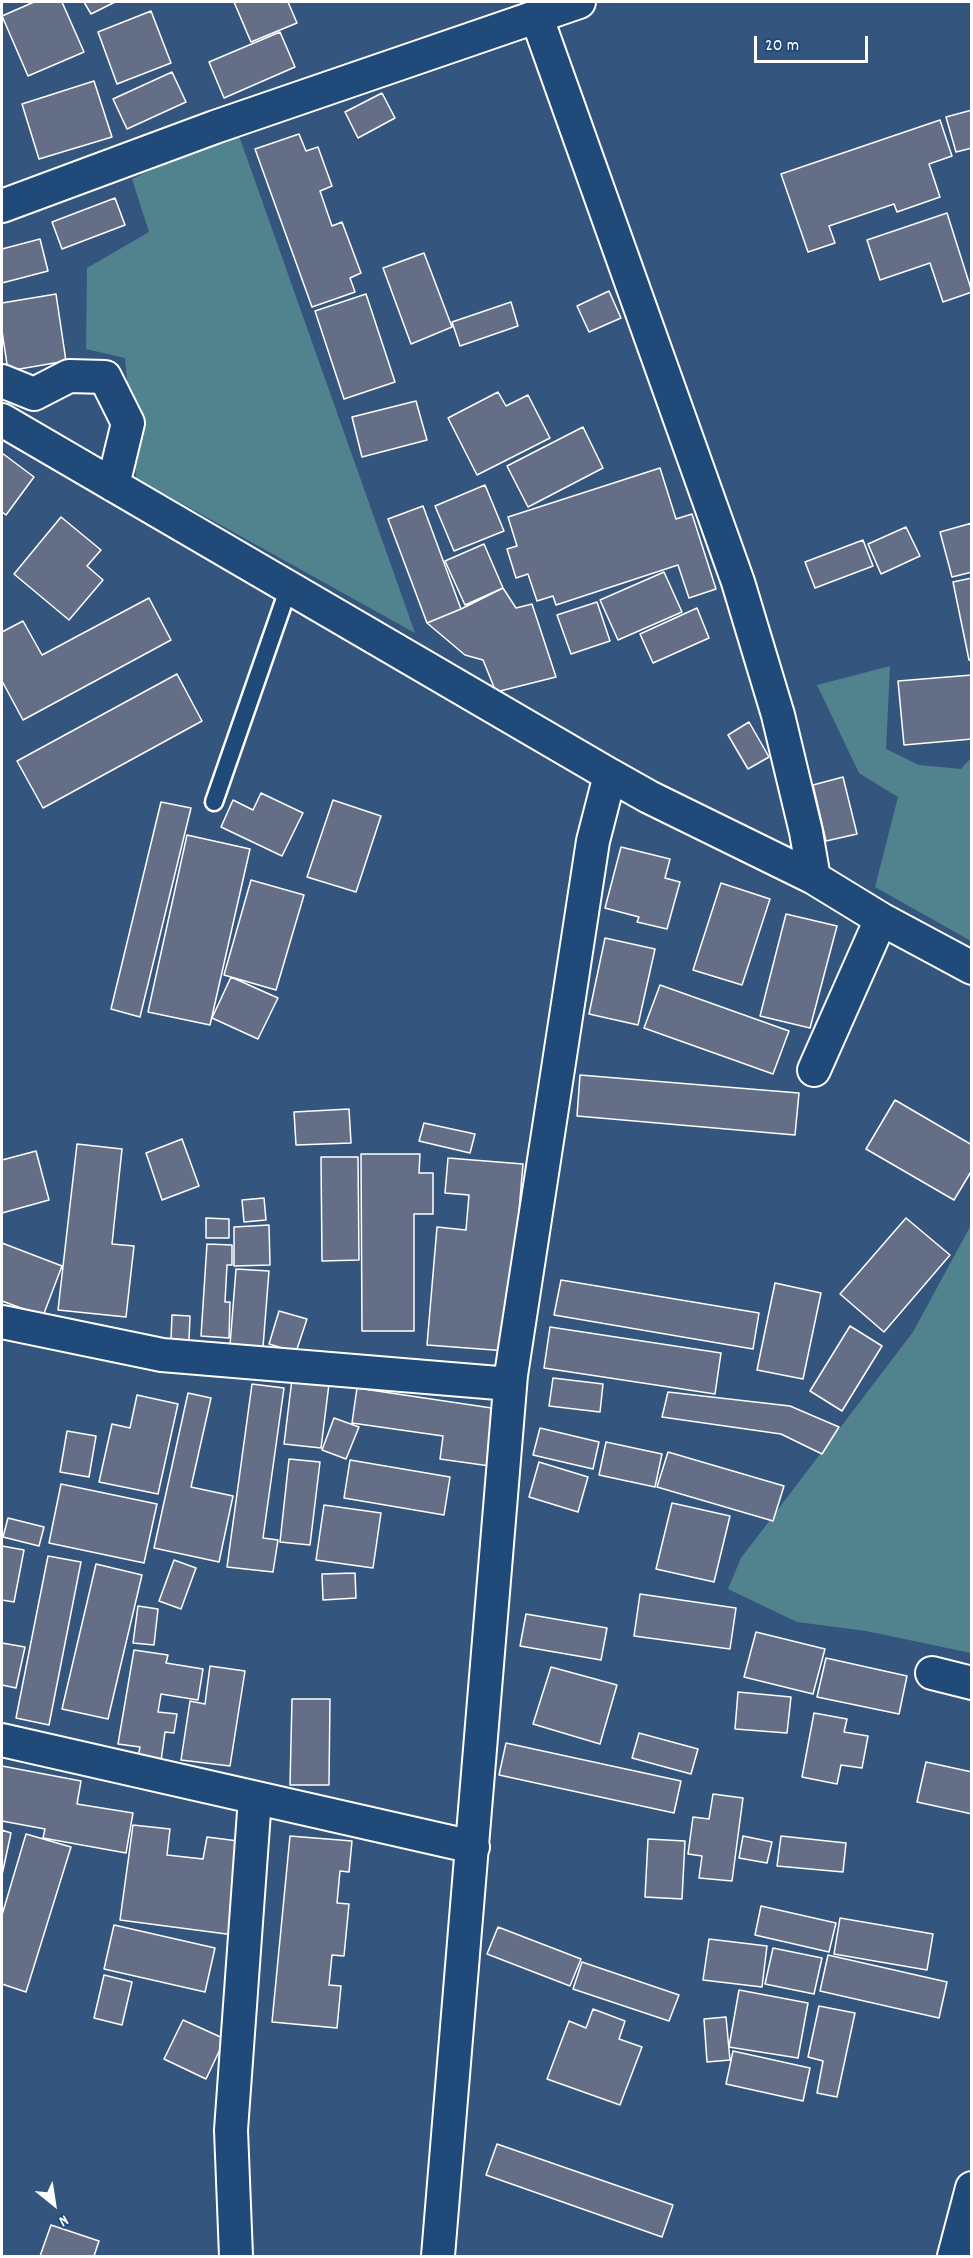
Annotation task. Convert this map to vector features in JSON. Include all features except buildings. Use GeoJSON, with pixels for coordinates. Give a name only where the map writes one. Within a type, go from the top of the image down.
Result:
{"type":"FeatureCollection","features":[{"type":"Feature","properties":{"kind":"street"},"geometry":{"type":"LineString","coordinates":[[2,206],[215,127],[579,2]]}},
{"type":"Feature","properties":{"kind":"street"},"geometry":{"type":"LineString","coordinates":[[537,18],[738,582],[778,715],[806,832],[814,878]]}},
{"type":"Feature","properties":{"kind":"street"},"geometry":{"type":"LineString","coordinates":[[2,381],[34,394],[69,376],[105,377],[128,423],[113,485]]}},
{"type":"Feature","properties":{"kind":"street"},"geometry":{"type":"LineString","coordinates":[[2,420],[610,775],[649,797],[814,878],[881,919],[972,968]]}},
{"type":"Feature","properties":{"kind":"street"},"geometry":{"type":"LineString","coordinates":[[438,2256],[510,1384],[593,841],[610,775]]}},
{"type":"Feature","properties":{"kind":"street"},"geometry":{"type":"LineString","coordinates":[[814,1070],[881,919]]}},
{"type":"Feature","properties":{"kind":"street"},"geometry":{"type":"LineString","coordinates":[[2,1322],[162,1355],[510,1384]]}},
{"type":"Feature","properties":{"kind":"street"},"geometry":{"type":"LineString","coordinates":[[932,1672],[972,1683]]}},
{"type":"Feature","properties":{"kind":"street"},"geometry":{"type":"LineString","coordinates":[[2,1740],[473,1848]]}},
{"type":"Feature","properties":{"kind":"street"},"geometry":{"type":"LineString","coordinates":[[236,2256],[231,2130],[255,1798]]}},
{"type":"Feature","properties":{"kind":"street"},"geometry":{"type":"LineString","coordinates":[[954,2256],[972,2188]]}},
{"type":"Feature","properties":{"kind":"lane"},"geometry":{"type":"LineString","coordinates":[[214,802],[289,587]]}},
{"type":"Feature","properties":{"kind":"green space"},"geometry":{"type":"Polygon","coordinates":[[[237,130],[415,633],[136,478],[125,358],[86,349],[87,268],[149,232],[132,179],[237,130]]]}},
{"type":"Feature","properties":{"kind":"green space"},"geometry":{"type":"Polygon","coordinates":[[[890,666],[886,749],[919,765],[961,769],[971,758],[971,941],[875,887],[898,797],[859,773],[817,685],[890,666]]]}},
{"type":"Feature","properties":{"kind":"green space"},"geometry":{"type":"Polygon","coordinates":[[[971,1225],[971,1653],[866,1631],[797,1622],[728,1589],[741,1558],[913,1332],[971,1225]]]}}]}
